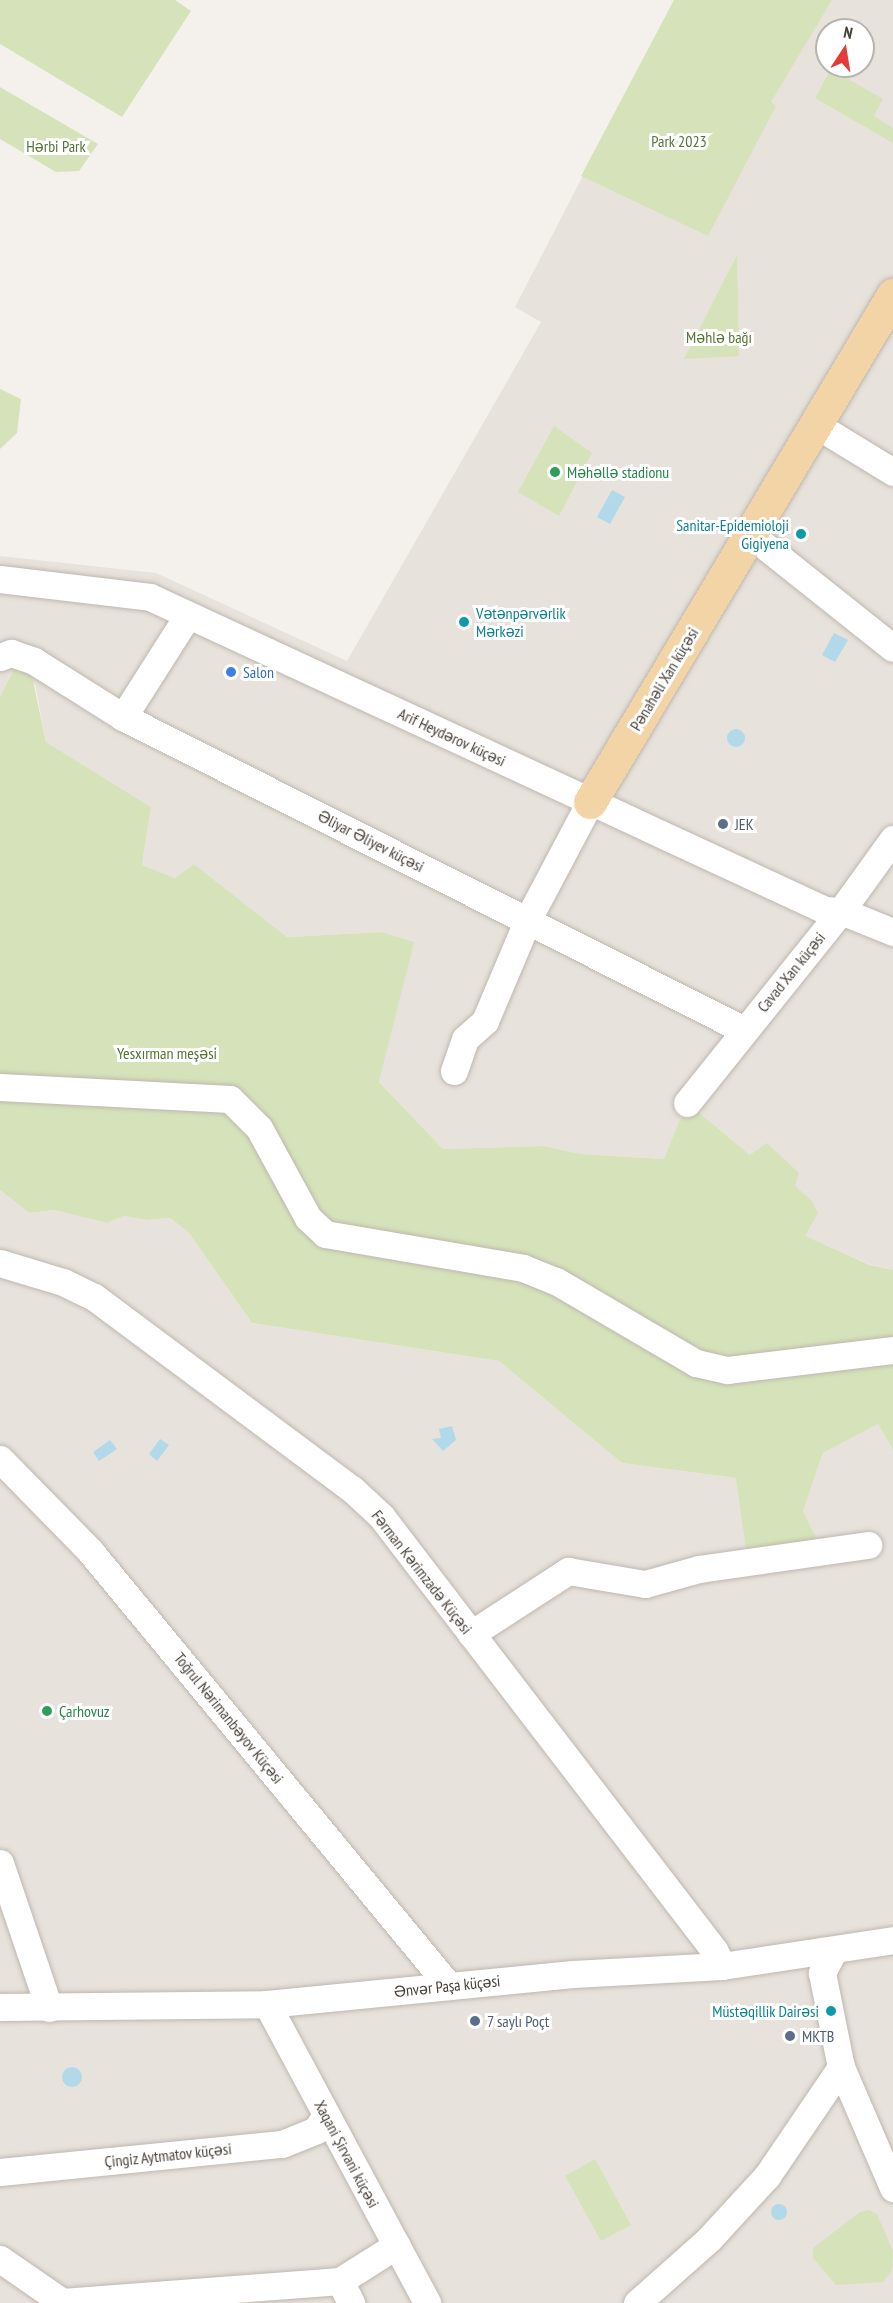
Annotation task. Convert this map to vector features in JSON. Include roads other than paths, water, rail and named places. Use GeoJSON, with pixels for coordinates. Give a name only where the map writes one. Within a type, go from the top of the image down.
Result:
{"type":"FeatureCollection","features":[{"type":"Feature","properties":{"kind":"main road","name":"Pənahəli Xan küçəsi"},"geometry":{"type":"LineString","coordinates":[[590,802],[818,426],[893,296]]}},
{"type":"Feature","properties":{"kind":"street"},"geometry":{"type":"LineString","coordinates":[[818,426],[893,472]]}},
{"type":"Feature","properties":{"kind":"street"},"geometry":{"type":"LineString","coordinates":[[751,535],[893,648]]}},
{"type":"Feature","properties":{"kind":"street","name":"Arif Heydərov küçəsi"},"geometry":{"type":"LineString","coordinates":[[0,579],[150,597],[825,910],[841,911],[893,932]]}},
{"type":"Feature","properties":{"kind":"street"},"geometry":{"type":"LineString","coordinates":[[123,717],[188,615]]}},
{"type":"Feature","properties":{"kind":"street","name":"Əliyar Əliyev küçəsi"},"geometry":{"type":"LineString","coordinates":[[0,657],[11,653],[34,661],[123,717],[528,919],[744,1030]]}},
{"type":"Feature","properties":{"kind":"street","name":"Pənahəli Xan küçəsi"},"geometry":{"type":"LineString","coordinates":[[454,1071],[465,1039],[486,1021],[528,919],[590,802]]}},
{"type":"Feature","properties":{"kind":"street","name":"Cavad Xan küçəsi"},"geometry":{"type":"LineString","coordinates":[[687,1103],[841,911],[893,839]]}},
{"type":"Feature","properties":{"kind":"street"},"geometry":{"type":"LineString","coordinates":[[0,1087],[230,1099],[259,1128],[308,1218],[325,1234],[523,1268],[556,1281],[696,1363],[728,1370],[893,1350]]}},
{"type":"Feature","properties":{"kind":"street","name":"Fərman Kərimzadə Küçəsi"},"geometry":{"type":"LineString","coordinates":[[0,1263],[63,1282],[94,1297],[352,1489],[381,1516],[722,1966]]}},
{"type":"Feature","properties":{"kind":"street","name":"Toğrul Nərimanbəyov Küçəsi"},"geometry":{"type":"LineString","coordinates":[[0,1459],[90,1551],[449,1986]]}},
{"type":"Feature","properties":{"kind":"street"},"geometry":{"type":"LineString","coordinates":[[471,1634],[568,1571],[645,1584],[699,1569],[868,1545]]}},
{"type":"Feature","properties":{"kind":"street"},"geometry":{"type":"LineString","coordinates":[[0,1863],[49,2008]]}},
{"type":"Feature","properties":{"kind":"street","name":"Ənvər Paşa küçəsi"},"geometry":{"type":"LineString","coordinates":[[0,2007],[267,2004],[573,1974],[722,1966],[832,1952],[893,1940]]}},
{"type":"Feature","properties":{"kind":"street"},"geometry":{"type":"LineString","coordinates":[[832,1952],[822,1973],[841,2067],[893,2188]]}},
{"type":"Feature","properties":{"kind":"street","name":"Xaqani Şirvani küçəsi"},"geometry":{"type":"LineString","coordinates":[[267,2004],[427,2303]]}},
{"type":"Feature","properties":{"kind":"street"},"geometry":{"type":"LineString","coordinates":[[637,2303],[709,2239],[766,2176],[841,2067]]}},
{"type":"Feature","properties":{"kind":"street","name":"Çingiz Aytmatov küçəsi"},"geometry":{"type":"LineString","coordinates":[[0,2172],[282,2144],[316,2130],[325,2116]]}},
{"type":"Feature","properties":{"kind":"street"},"geometry":{"type":"LineString","coordinates":[[0,2259],[62,2302],[180,2299],[345,2292],[397,2245]]}},
{"type":"Feature","properties":{"kind":"water"},"geometry":{"type":"Polygon","coordinates":[[[612,490],[625,497],[610,524],[597,517],[612,490]]]}},
{"type":"Feature","properties":{"kind":"water"},"geometry":{"type":"Polygon","coordinates":[[[834,633],[848,640],[835,662],[822,655],[834,633]]]}},
{"type":"Feature","properties":{"kind":"water"},"geometry":{"type":"Polygon","coordinates":[[[736,729],[742,732],[745,738],[742,744],[736,747],[730,744],[727,738],[730,732],[736,729]]]}},
{"type":"Feature","properties":{"kind":"water"},"geometry":{"type":"Polygon","coordinates":[[[452,1426],[456,1440],[443,1451],[432,1439],[441,1438],[439,1429],[452,1426]]]}},
{"type":"Feature","properties":{"kind":"water"},"geometry":{"type":"Polygon","coordinates":[[[160,1439],[169,1445],[157,1461],[149,1454],[160,1439]]]}},
{"type":"Feature","properties":{"kind":"water"},"geometry":{"type":"Polygon","coordinates":[[[110,1440],[117,1449],[99,1461],[93,1452],[110,1440]]]}},
{"type":"Feature","properties":{"kind":"water","name":"Çarhovuz"},"geometry":{"type":"Polygon","coordinates":[[[47,1703],[53,1705],[55,1711],[53,1717],[47,1719],[41,1717],[39,1711],[41,1705],[47,1703]]]}},
{"type":"Feature","properties":{"kind":"water"},"geometry":{"type":"Polygon","coordinates":[[[72,2067],[79,2070],[82,2077],[79,2084],[72,2087],[65,2084],[62,2077],[65,2070],[72,2067]]]}},
{"type":"Feature","properties":{"kind":"water"},"geometry":{"type":"Polygon","coordinates":[[[776,2204],[782,2204],[787,2212],[785,2218],[776,2220],[771,2215],[771,2209],[776,2204]]]}},
{"type":"Feature","properties":{"kind":"place","name":"Məhəllə stadionu"},"geometry":{"type":"Point","coordinates":[555,472]}},
{"type":"Feature","properties":{"kind":"place","name":"Sanitar-Epidemioloji Gigiyena"},"geometry":{"type":"Point","coordinates":[801,534]}},
{"type":"Feature","properties":{"kind":"place","name":"Vətənpərvərlik Mərkəzi"},"geometry":{"type":"Point","coordinates":[464,622]}},
{"type":"Feature","properties":{"kind":"place","name":"Salon"},"geometry":{"type":"Point","coordinates":[231,672]}},
{"type":"Feature","properties":{"kind":"place","name":"JEK"},"geometry":{"type":"Point","coordinates":[723,824]}},
{"type":"Feature","properties":{"kind":"place","name":"Çarhovuz"},"geometry":{"type":"Point","coordinates":[47,1711]}},
{"type":"Feature","properties":{"kind":"place","name":"Müstəqillik Dairəsi"},"geometry":{"type":"Point","coordinates":[831,2011]}},
{"type":"Feature","properties":{"kind":"place","name":"7 saylı Poçt"},"geometry":{"type":"Point","coordinates":[475,2021]}},
{"type":"Feature","properties":{"kind":"place","name":"MKTB"},"geometry":{"type":"Point","coordinates":[790,2036]}},
{"type":"Feature","properties":{"kind":"park label","name":"Park 2023"},"geometry":{"type":"Point","coordinates":[679,141]}},
{"type":"Feature","properties":{"kind":"park label","name":"Hərbi Park"},"geometry":{"type":"Point","coordinates":[56,146]}},
{"type":"Feature","properties":{"kind":"park label","name":"Məhlə bağı"},"geometry":{"type":"Point","coordinates":[719,337]}},
{"type":"Feature","properties":{"kind":"park label","name":"Yesxırman meşəsi"},"geometry":{"type":"Point","coordinates":[167,1053]}}]}
